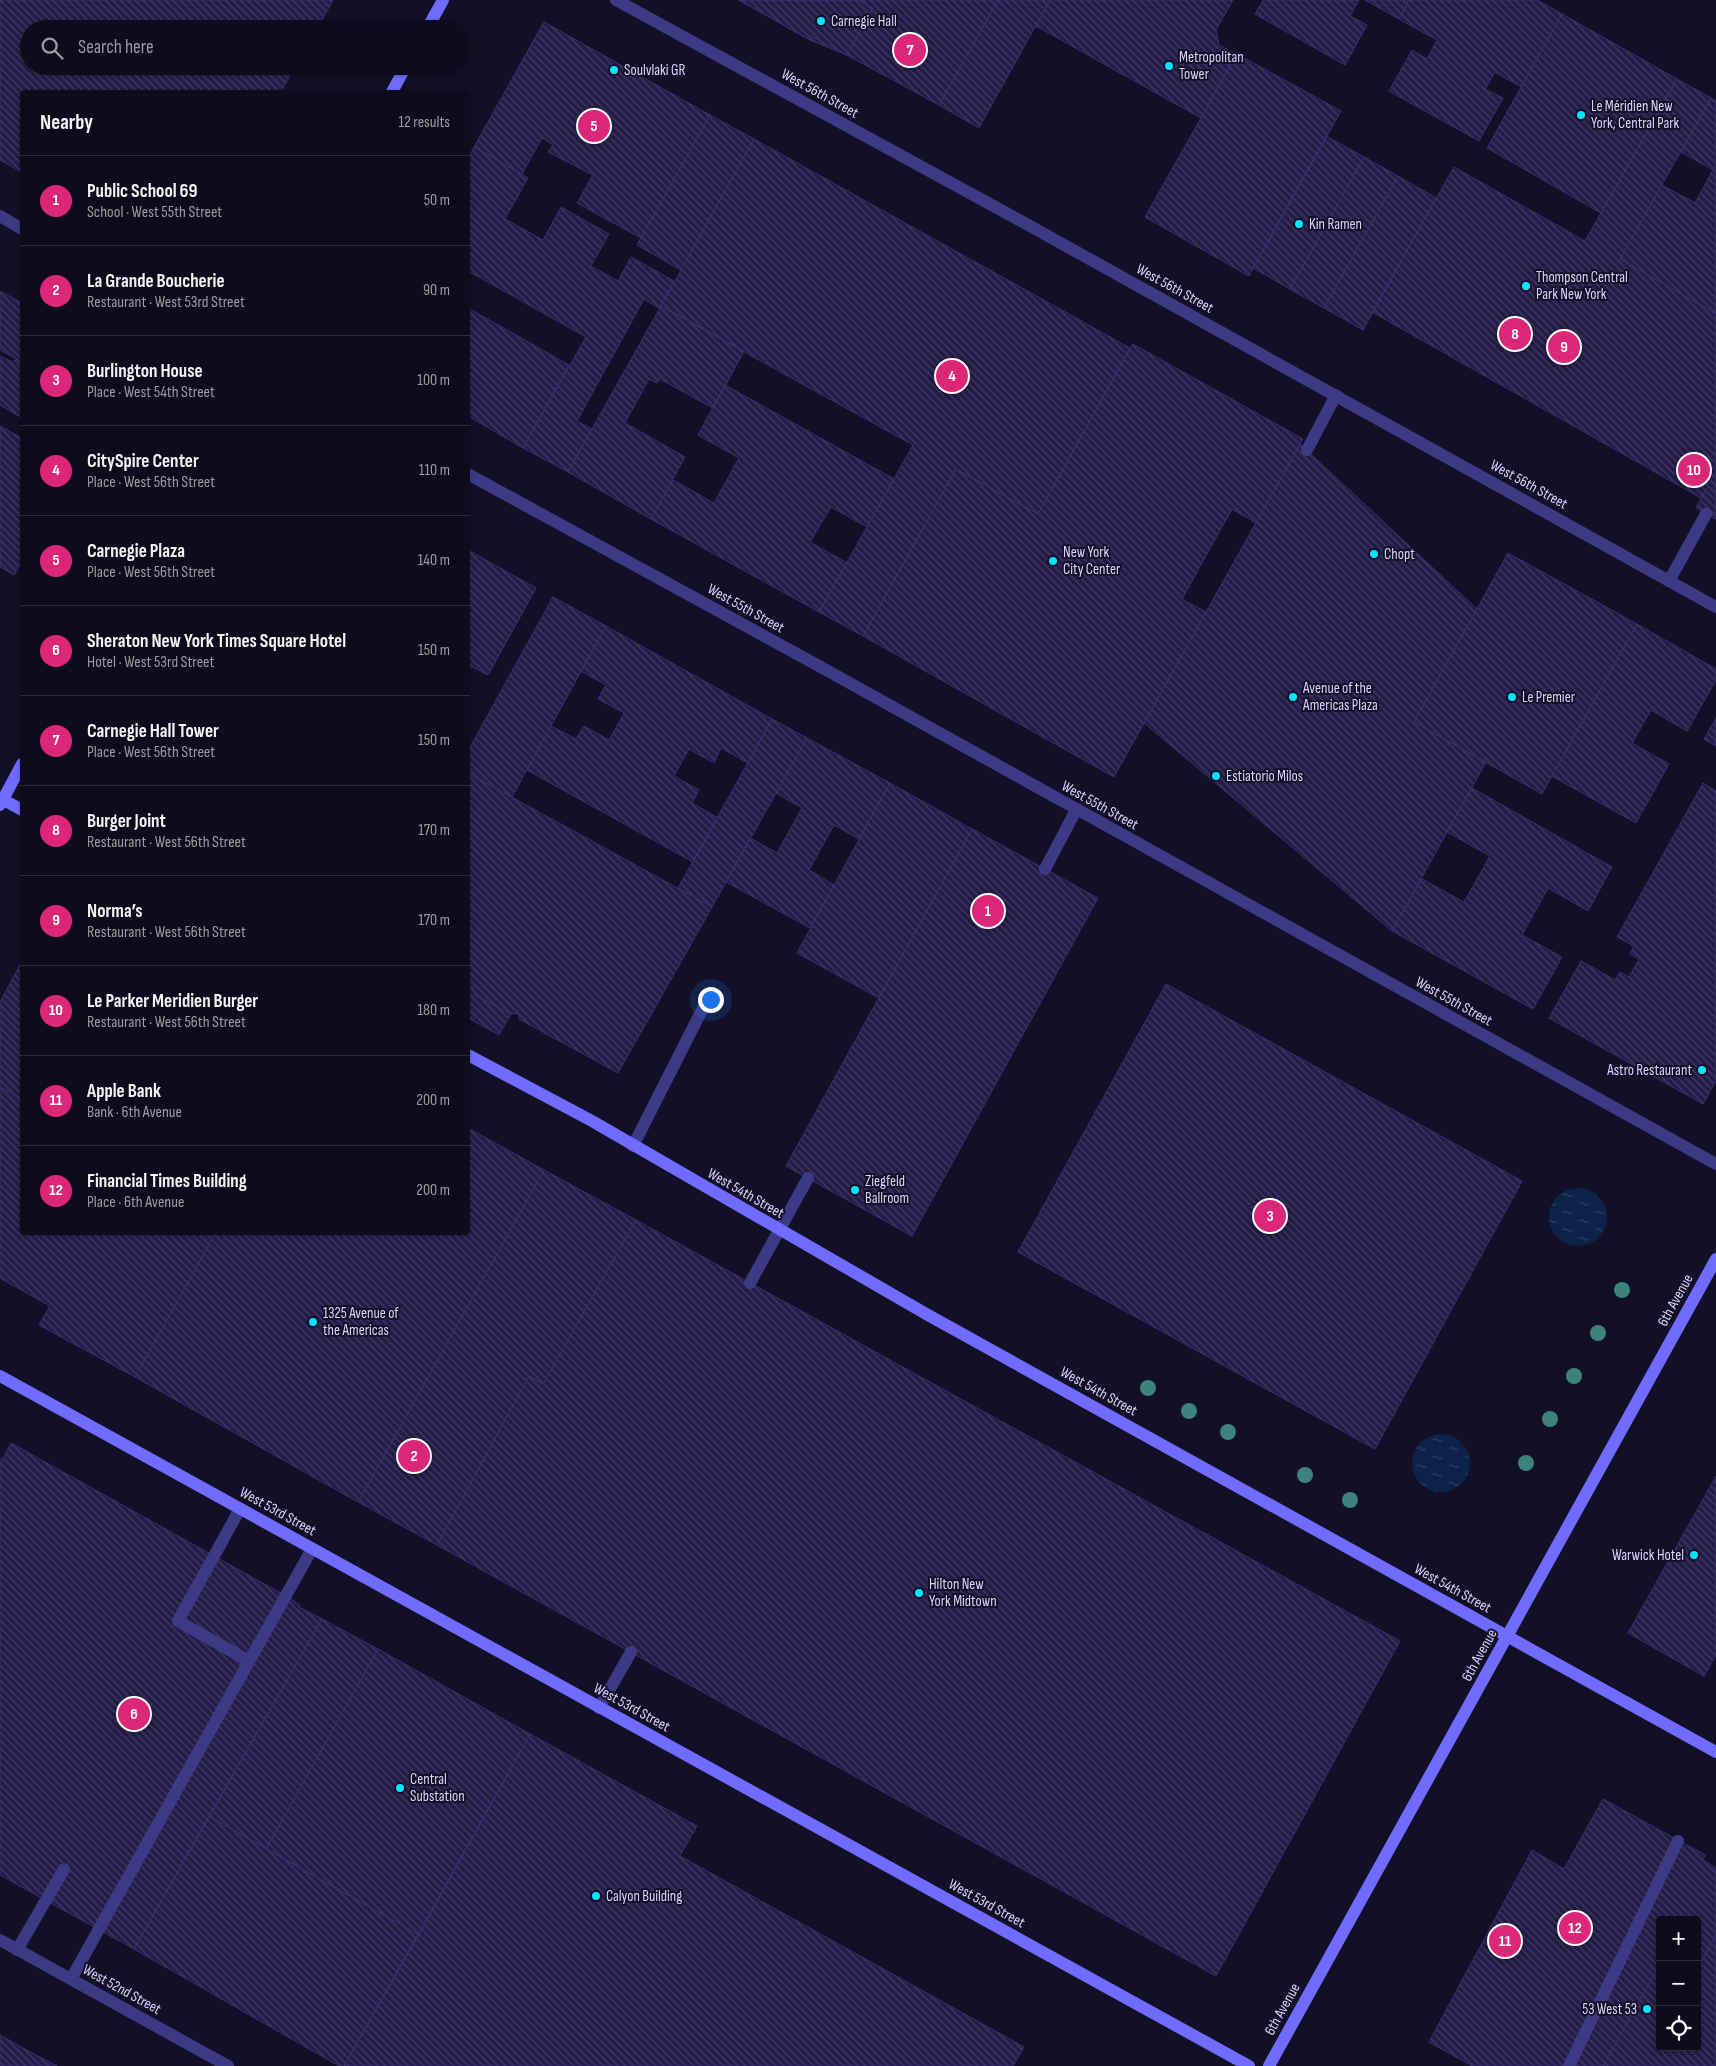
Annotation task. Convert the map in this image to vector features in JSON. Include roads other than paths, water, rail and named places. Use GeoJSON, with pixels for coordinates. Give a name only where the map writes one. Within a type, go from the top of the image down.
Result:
{"type":"FeatureCollection","features":[{"type":"Feature","properties":{"kind":"main road"},"geometry":{"type":"LineString","coordinates":[[432,20],[443,0]]}},
{"type":"Feature","properties":{"kind":"main road"},"geometry":{"type":"LineString","coordinates":[[393,90],[401,75]]}},
{"type":"Feature","properties":{"kind":"main road"},"geometry":{"type":"LineString","coordinates":[[20,768],[1,801],[20,809]]}},
{"type":"Feature","properties":{"kind":"main road","name":"West 54th Street"},"geometry":{"type":"LineString","coordinates":[[470,1056],[592,1122],[928,1316],[1716,1752]]}},
{"type":"Feature","properties":{"kind":"main road","name":"6th Avenue"},"geometry":{"type":"LineString","coordinates":[[1269,2066],[1716,1259]]}},
{"type":"Feature","properties":{"kind":"main road","name":"West 53rd Street"},"geometry":{"type":"LineString","coordinates":[[0,1376],[1249,2066]]}},
{"type":"Feature","properties":{"kind":"street","name":"West 56th Street"},"geometry":{"type":"LineString","coordinates":[[616,0],[1023,222],[1716,607]]}},
{"type":"Feature","properties":{"kind":"street"},"geometry":{"type":"LineString","coordinates":[[0,216],[20,228]]}},
{"type":"Feature","properties":{"kind":"street"},"geometry":{"type":"LineString","coordinates":[[1307,450],[1336,395]]}},
{"type":"Feature","properties":{"kind":"street","name":"West 55th Street"},"geometry":{"type":"LineString","coordinates":[[470,475],[1716,1164]]}},
{"type":"Feature","properties":{"kind":"street"},"geometry":{"type":"LineString","coordinates":[[1669,581],[1706,514]]}},
{"type":"Feature","properties":{"kind":"street"},"geometry":{"type":"LineString","coordinates":[[1045,869],[1076,810]]}},
{"type":"Feature","properties":{"kind":"street"},"geometry":{"type":"LineString","coordinates":[[633,1146],[706,1002]]}},
{"type":"Feature","properties":{"kind":"street"},"geometry":{"type":"LineString","coordinates":[[750,1282],[808,1178]]}},
{"type":"Feature","properties":{"kind":"street"},"geometry":{"type":"LineString","coordinates":[[240,1509],[178,1621],[249,1661]]}},
{"type":"Feature","properties":{"kind":"street"},"geometry":{"type":"LineString","coordinates":[[71,1979],[312,1549]]}},
{"type":"Feature","properties":{"kind":"street"},"geometry":{"type":"LineString","coordinates":[[599,1708],[631,1652]]}},
{"type":"Feature","properties":{"kind":"street"},"geometry":{"type":"LineString","coordinates":[[1569,2066],[1678,1841]]}},
{"type":"Feature","properties":{"kind":"street"},"geometry":{"type":"LineString","coordinates":[[17,1950],[64,1869]]}},
{"type":"Feature","properties":{"kind":"street","name":"West 52nd Street"},"geometry":{"type":"LineString","coordinates":[[0,1940],[228,2066]]}},
{"type":"Feature","properties":{"kind":"water"},"geometry":{"type":"Polygon","coordinates":[[[1578,1188],[1594,1193],[1602,1201],[1607,1217],[1602,1233],[1594,1241],[1578,1246],[1562,1241],[1554,1233],[1549,1217],[1554,1201],[1562,1193],[1578,1188]]]}},
{"type":"Feature","properties":{"kind":"water"},"geometry":{"type":"Polygon","coordinates":[[[1435,1434],[1447,1434],[1462,1442],[1470,1457],[1470,1469],[1462,1484],[1447,1492],[1435,1492],[1420,1484],[1412,1469],[1412,1457],[1420,1442],[1435,1434]]]}},
{"type":"Feature","properties":{"kind":"place","name":"Carnegie Hall"},"geometry":{"type":"Point","coordinates":[821,21]}},
{"type":"Feature","properties":{"kind":"place","name":"Carnegie Hall Tower"},"geometry":{"type":"Point","coordinates":[910,50]}},
{"type":"Feature","properties":{"kind":"place","name":"Metropolitan Tower"},"geometry":{"type":"Point","coordinates":[1169,66]}},
{"type":"Feature","properties":{"kind":"place","name":"Soulvlaki GR"},"geometry":{"type":"Point","coordinates":[614,70]}},
{"type":"Feature","properties":{"kind":"place","name":"Le Méridien New York, Central Park"},"geometry":{"type":"Point","coordinates":[1581,115]}},
{"type":"Feature","properties":{"kind":"place","name":"Carnegie Plaza"},"geometry":{"type":"Point","coordinates":[594,126]}},
{"type":"Feature","properties":{"kind":"place","name":"Kin Ramen"},"geometry":{"type":"Point","coordinates":[1299,224]}},
{"type":"Feature","properties":{"kind":"place","name":"Thompson Central Park New York"},"geometry":{"type":"Point","coordinates":[1526,286]}},
{"type":"Feature","properties":{"kind":"place","name":"Burger Joint"},"geometry":{"type":"Point","coordinates":[1515,334]}},
{"type":"Feature","properties":{"kind":"place","name":"Norma’s"},"geometry":{"type":"Point","coordinates":[1564,347]}},
{"type":"Feature","properties":{"kind":"place","name":"CitySpire Center"},"geometry":{"type":"Point","coordinates":[952,376]}},
{"type":"Feature","properties":{"kind":"place","name":"Le Parker Meridien Burger"},"geometry":{"type":"Point","coordinates":[1694,470]}},
{"type":"Feature","properties":{"kind":"place","name":"Chopt"},"geometry":{"type":"Point","coordinates":[1374,554]}},
{"type":"Feature","properties":{"kind":"place","name":"New York City Center"},"geometry":{"type":"Point","coordinates":[1053,561]}},
{"type":"Feature","properties":{"kind":"place","name":"Avenue of the Americas Plaza"},"geometry":{"type":"Point","coordinates":[1293,697]}},
{"type":"Feature","properties":{"kind":"place","name":"Le Premier"},"geometry":{"type":"Point","coordinates":[1512,697]}},
{"type":"Feature","properties":{"kind":"place","name":"Estiatorio Milos"},"geometry":{"type":"Point","coordinates":[1216,776]}},
{"type":"Feature","properties":{"kind":"place","name":"Public School 69"},"geometry":{"type":"Point","coordinates":[988,911]}},
{"type":"Feature","properties":{"kind":"place","name":"Astro Restaurant"},"geometry":{"type":"Point","coordinates":[1702,1070]}},
{"type":"Feature","properties":{"kind":"place","name":"Ziegfeld Ballroom"},"geometry":{"type":"Point","coordinates":[855,1190]}},
{"type":"Feature","properties":{"kind":"place","name":"Burlington House"},"geometry":{"type":"Point","coordinates":[1270,1216]}},
{"type":"Feature","properties":{"kind":"place","name":"1325 Avenue of the Americas"},"geometry":{"type":"Point","coordinates":[313,1322]}},
{"type":"Feature","properties":{"kind":"place","name":"La Grande Boucherie"},"geometry":{"type":"Point","coordinates":[414,1456]}},
{"type":"Feature","properties":{"kind":"place","name":"Warwick Hotel"},"geometry":{"type":"Point","coordinates":[1694,1555]}},
{"type":"Feature","properties":{"kind":"place","name":"Hilton New York Midtown"},"geometry":{"type":"Point","coordinates":[919,1593]}},
{"type":"Feature","properties":{"kind":"place","name":"Sheraton New York Times Square Hotel"},"geometry":{"type":"Point","coordinates":[134,1714]}},
{"type":"Feature","properties":{"kind":"place","name":"Central Substation"},"geometry":{"type":"Point","coordinates":[400,1788]}},
{"type":"Feature","properties":{"kind":"place","name":"Calyon Building"},"geometry":{"type":"Point","coordinates":[596,1896]}},
{"type":"Feature","properties":{"kind":"place","name":"Financial Times Building"},"geometry":{"type":"Point","coordinates":[1575,1928]}},
{"type":"Feature","properties":{"kind":"place","name":"Apple Bank"},"geometry":{"type":"Point","coordinates":[1505,1941]}},
{"type":"Feature","properties":{"kind":"place","name":"53 West 53"},"geometry":{"type":"Point","coordinates":[1647,2009]}}]}
